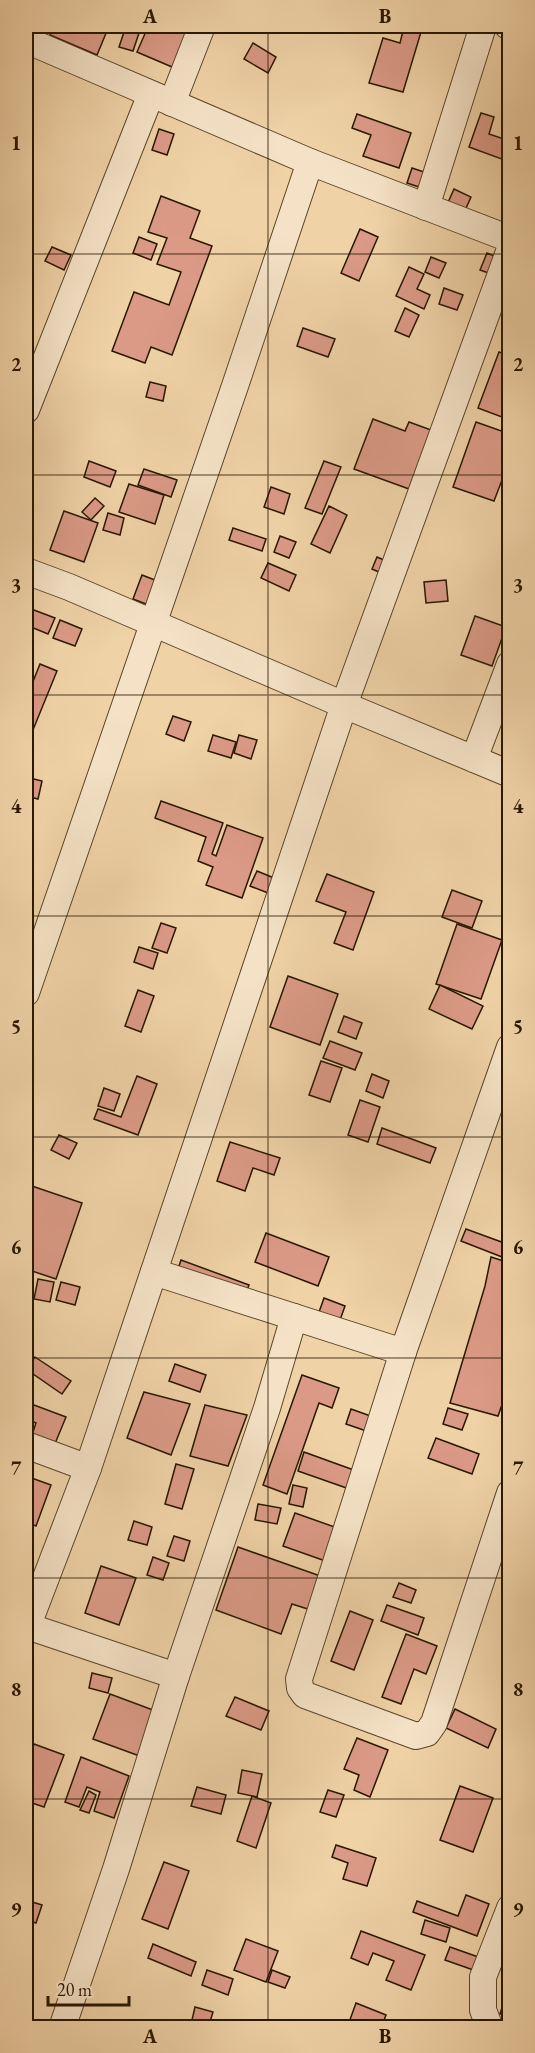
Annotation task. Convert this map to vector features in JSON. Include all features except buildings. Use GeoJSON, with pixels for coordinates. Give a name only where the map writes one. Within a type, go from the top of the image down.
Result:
{"type":"FeatureCollection","features":[{"type":"Feature","properties":{"kind":"street"},"geometry":{"type":"LineString","coordinates":[[26,410],[161,98],[202,26]]}},
{"type":"Feature","properties":{"kind":"street"},"geometry":{"type":"LineString","coordinates":[[426,207],[483,26]]}},
{"type":"Feature","properties":{"kind":"street"},"geometry":{"type":"LineString","coordinates":[[26,40],[310,162],[510,239]]}},
{"type":"Feature","properties":{"kind":"street"},"geometry":{"type":"LineString","coordinates":[[26,993],[310,162]]}},
{"type":"Feature","properties":{"kind":"street"},"geometry":{"type":"LineString","coordinates":[[176,1676],[26,1628],[88,1468],[344,705],[510,249]]}},
{"type":"Feature","properties":{"kind":"street"},"geometry":{"type":"LineString","coordinates":[[26,571],[153,622],[510,774]]}},
{"type":"Feature","properties":{"kind":"street"},"geometry":{"type":"LineString","coordinates":[[474,759],[510,664]]}},
{"type":"Feature","properties":{"kind":"street"},"geometry":{"type":"LineString","coordinates":[[509,1495],[434,1723],[427,1733],[416,1736],[305,1695],[300,1689],[299,1679],[403,1352],[510,1047]]}},
{"type":"Feature","properties":{"kind":"street"},"geometry":{"type":"LineString","coordinates":[[154,1272],[403,1352]]}},
{"type":"Feature","properties":{"kind":"street"},"geometry":{"type":"LineString","coordinates":[[62,2028],[116,1869],[176,1676],[267,1408],[294,1317]]}},
{"type":"Feature","properties":{"kind":"street"},"geometry":{"type":"LineString","coordinates":[[26,1445],[88,1468]]}},
{"type":"Feature","properties":{"kind":"street"},"geometry":{"type":"LineString","coordinates":[[490,2028],[483,2010],[483,1977],[510,1908]]}}]}
